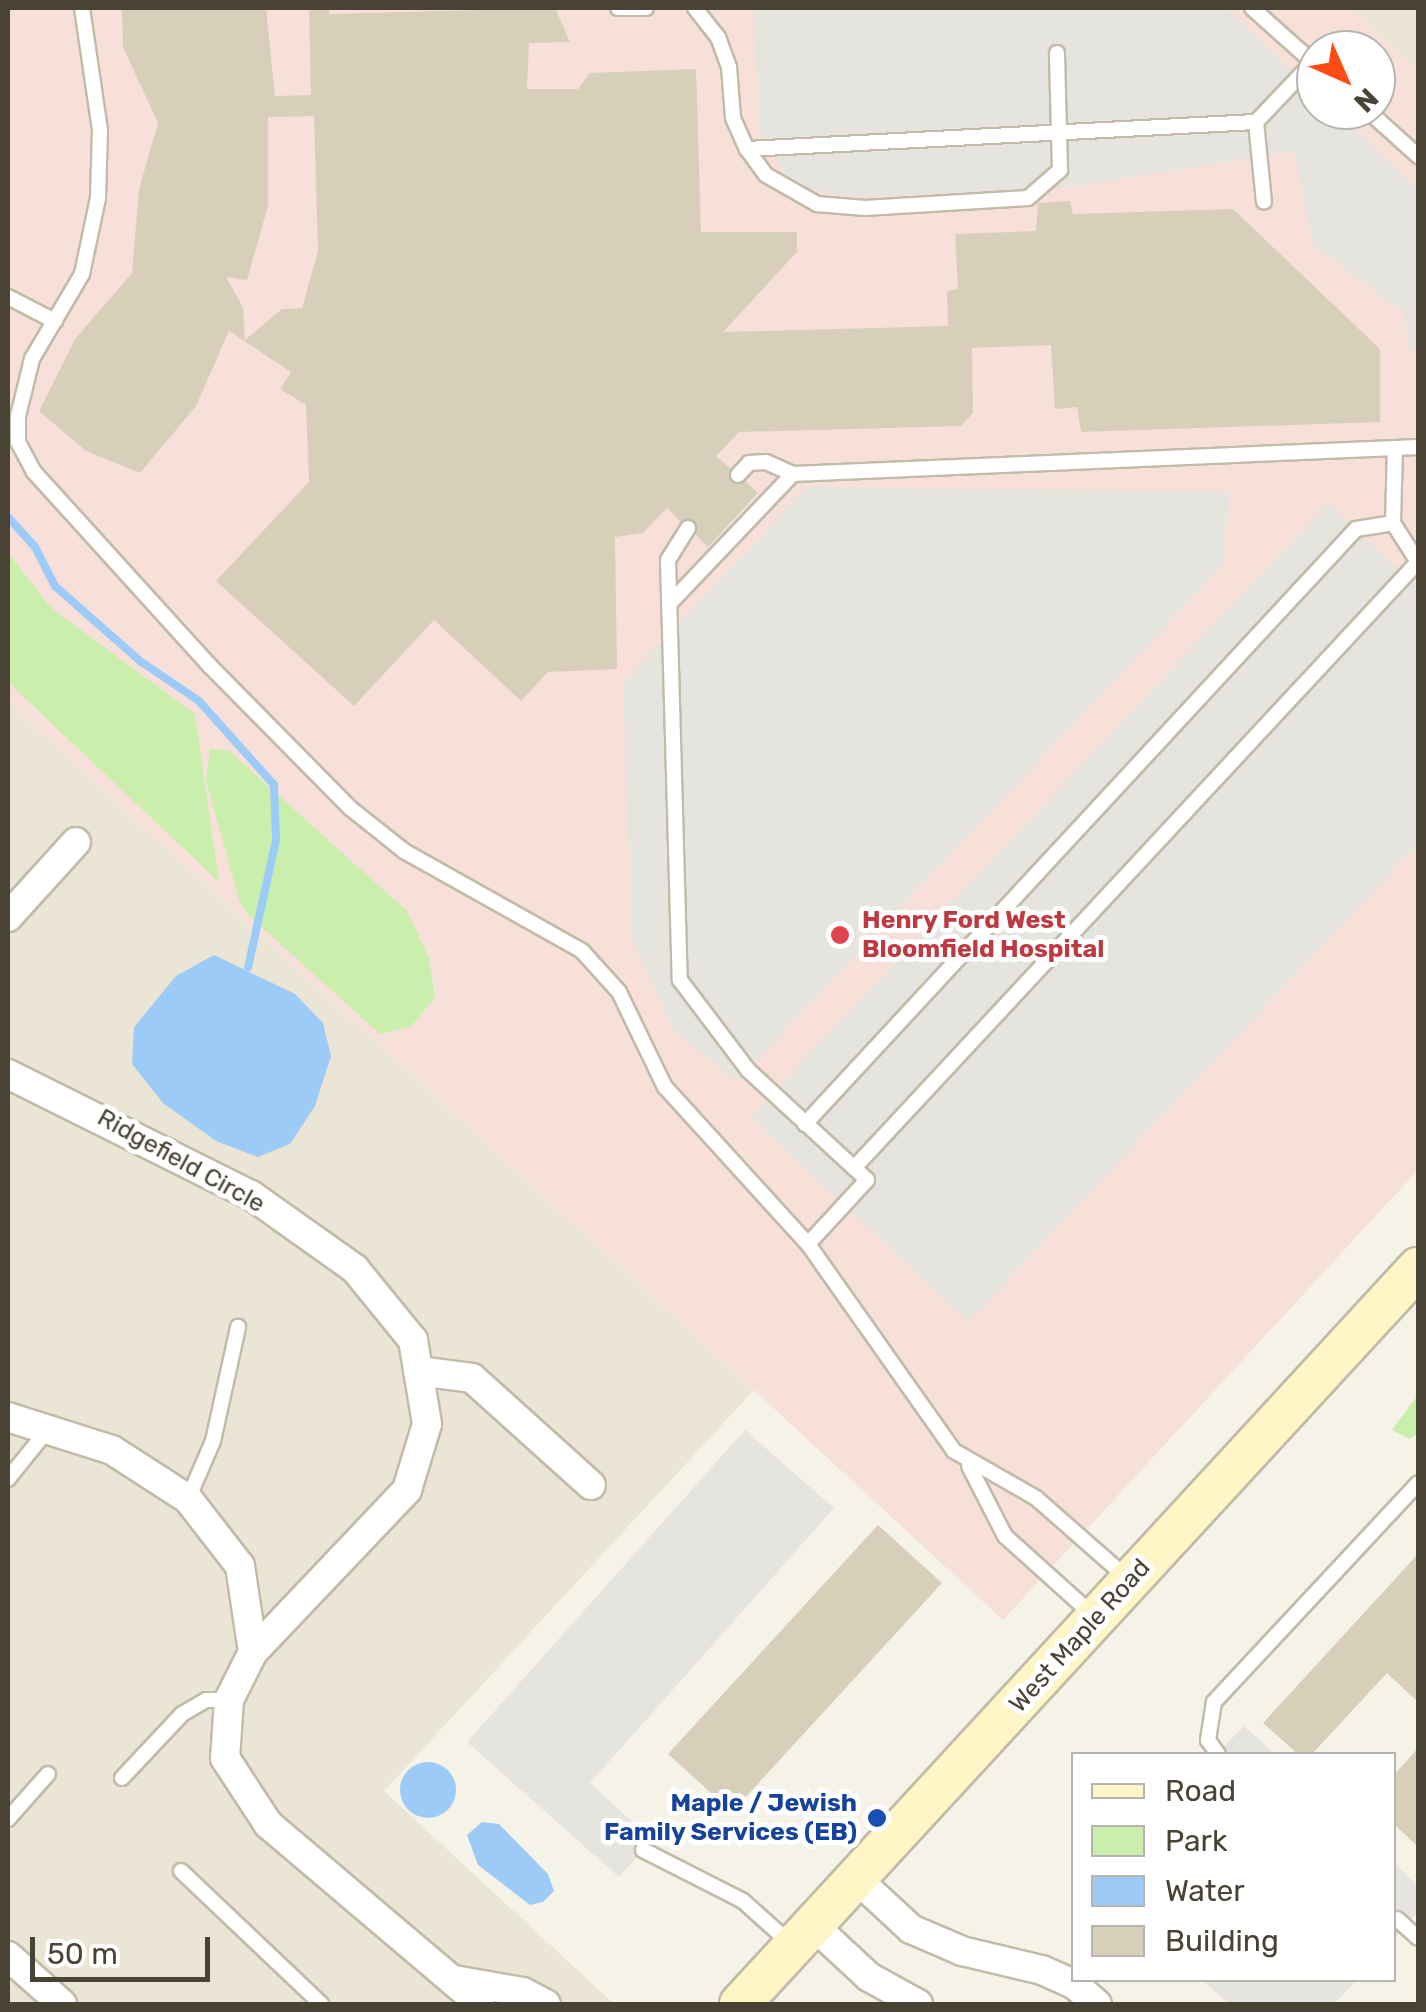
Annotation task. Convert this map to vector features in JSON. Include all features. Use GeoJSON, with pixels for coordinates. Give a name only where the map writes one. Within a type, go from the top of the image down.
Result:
{"type":"FeatureCollection","features":[{"type":"Feature","properties":{"kind":"main road","name":"West Maple Road"},"geometry":{"type":"LineString","coordinates":[[740,2004],[1418,1268]]}},
{"type":"Feature","properties":{"kind":"street"},"geometry":{"type":"LineString","coordinates":[[8,917],[76,842]]}},
{"type":"Feature","properties":{"kind":"street","name":"Ridgefield Circle"},"geometry":{"type":"LineString","coordinates":[[8,1074],[251,1195],[355,1269],[412,1340],[427,1424],[407,1490],[253,1652],[228,1700],[225,1758],[268,1824],[396,1939],[454,1980],[480,2004]]}},
{"type":"Feature","properties":{"kind":"street"},"geometry":{"type":"LineString","coordinates":[[418,1371],[472,1378],[591,1485]]}},
{"type":"Feature","properties":{"kind":"street"},"geometry":{"type":"LineString","coordinates":[[8,1417],[112,1450],[188,1500],[240,1566],[253,1652]]}},
{"type":"Feature","properties":{"kind":"street"},"geometry":{"type":"LineString","coordinates":[[858,1879],[910,1928],[962,1951],[1042,1970],[1075,1985],[1097,2004]]}},
{"type":"Feature","properties":{"kind":"street"},"geometry":{"type":"LineString","coordinates":[[804,1936],[918,2004]]}},
{"type":"Feature","properties":{"kind":"street"},"geometry":{"type":"LineString","coordinates":[[8,1956],[62,2004]]}},
{"type":"Feature","properties":{"kind":"street","name":"Ridgefield Circle"},"geometry":{"type":"LineString","coordinates":[[454,1980],[523,1992],[546,2004]]}},
{"type":"Feature","properties":{"kind":"lane"},"geometry":{"type":"LineString","coordinates":[[82,8],[100,130],[98,198],[82,274],[32,359],[18,416],[18,442],[34,472],[210,666],[350,808],[404,851],[582,952],[619,992],[665,1087],[808,1244],[931,1424],[969,1466],[1005,1536],[1096,1618]]}},
{"type":"Feature","properties":{"kind":"lane"},"geometry":{"type":"LineString","coordinates":[[618,8],[646,8]]}},
{"type":"Feature","properties":{"kind":"lane"},"geometry":{"type":"LineString","coordinates":[[695,8],[724,52],[733,118],[747,149],[766,175],[792,193],[818,204],[865,208],[1028,198],[1060,170],[1056,53]]}},
{"type":"Feature","properties":{"kind":"lane"},"geometry":{"type":"LineString","coordinates":[[1252,8],[1296,47]]}},
{"type":"Feature","properties":{"kind":"lane"},"geometry":{"type":"LineString","coordinates":[[747,149],[1256,122],[1296,81]]}},
{"type":"Feature","properties":{"kind":"lane"},"geometry":{"type":"LineString","coordinates":[[1256,122],[1264,202]]}},
{"type":"Feature","properties":{"kind":"lane"},"geometry":{"type":"LineString","coordinates":[[1389,130],[1418,156]]}},
{"type":"Feature","properties":{"kind":"lane"},"geometry":{"type":"LineString","coordinates":[[12,303],[55,320]]}},
{"type":"Feature","properties":{"kind":"lane"},"geometry":{"type":"LineString","coordinates":[[738,475],[749,464],[766,462],[792,474],[1418,447]]}},
{"type":"Feature","properties":{"kind":"lane"},"geometry":{"type":"LineString","coordinates":[[854,1168],[1418,562],[1393,524],[1395,448]]}},
{"type":"Feature","properties":{"kind":"lane"},"geometry":{"type":"LineString","coordinates":[[671,602],[792,474]]}},
{"type":"Feature","properties":{"kind":"lane"},"geometry":{"type":"LineString","coordinates":[[805,1124],[1356,529],[1393,524]]}},
{"type":"Feature","properties":{"kind":"lane"},"geometry":{"type":"LineString","coordinates":[[688,528],[668,560],[680,980],[748,1070],[868,1180],[808,1244]]}},
{"type":"Feature","properties":{"kind":"lane"},"geometry":{"type":"LineString","coordinates":[[188,1500],[213,1441],[238,1326]]}},
{"type":"Feature","properties":{"kind":"lane"},"geometry":{"type":"LineString","coordinates":[[8,1480],[49,1427]]}},
{"type":"Feature","properties":{"kind":"lane"},"geometry":{"type":"LineString","coordinates":[[969,1466],[1036,1498],[1130,1581]]}},
{"type":"Feature","properties":{"kind":"lane"},"geometry":{"type":"LineString","coordinates":[[1217,1752],[1208,1740],[1214,1702],[1418,1483]]}},
{"type":"Feature","properties":{"kind":"lane"},"geometry":{"type":"LineString","coordinates":[[122,1778],[182,1714],[206,1700],[228,1700]]}},
{"type":"Feature","properties":{"kind":"lane"},"geometry":{"type":"LineString","coordinates":[[8,1819],[48,1774]]}},
{"type":"Feature","properties":{"kind":"lane"},"geometry":{"type":"LineString","coordinates":[[643,1850],[804,1936]]}},
{"type":"Feature","properties":{"kind":"lane"},"geometry":{"type":"LineString","coordinates":[[181,1870],[321,2004]]}},
{"type":"Feature","properties":{"kind":"lane"},"geometry":{"type":"LineString","coordinates":[[1397,1919],[1418,1938]]}},
{"type":"Feature","properties":{"kind":"shaded area","name":"Henry Ford West Bloomfield Hospital"},"geometry":{"type":"Polygon","coordinates":[[[8,8],[1349,8],[1373,30],[1296,30],[1296,130],[1396,130],[1396,52],[1418,72],[1418,1170],[1003,1620],[8,701],[8,8]]]}},
{"type":"Feature","properties":{"kind":"shaded area"},"geometry":{"type":"Polygon","coordinates":[[[754,8],[1226,8],[1296,74],[1296,130],[1355,130],[1418,190],[1418,349],[1409,350],[1404,313],[1313,245],[1294,151],[1064,188],[861,197],[820,192],[787,178],[759,128],[754,8]]]}},
{"type":"Feature","properties":{"kind":"shaded area"},"geometry":{"type":"Polygon","coordinates":[[[1349,8],[1418,8],[1418,72],[1396,52],[1396,30],[1373,30],[1349,8]]]}},
{"type":"Feature","properties":{"kind":"shaded area"},"geometry":{"type":"Polygon","coordinates":[[[807,487],[1229,492],[1223,565],[737,1081],[674,1031],[632,939],[623,682],[807,487]]]}},
{"type":"Feature","properties":{"kind":"shaded area"},"geometry":{"type":"Polygon","coordinates":[[[1328,503],[1418,588],[1418,844],[968,1322],[750,1117],[1328,503]]]}},
{"type":"Feature","properties":{"kind":"shaded area"},"geometry":{"type":"Polygon","coordinates":[[[8,701],[754,1390],[384,1791],[614,2004],[8,2004],[8,701]]]}},
{"type":"Feature","properties":{"kind":"shaded area"},"geometry":{"type":"Polygon","coordinates":[[[745,1430],[834,1508],[590,1783],[652,1840],[619,1877],[467,1742],[745,1430]]]}},
{"type":"Feature","properties":{"kind":"shaded area"},"geometry":{"type":"Polygon","coordinates":[[[1244,1726],[1273,1752],[1219,1752],[1244,1726]]]}},
{"type":"Feature","properties":{"kind":"shaded area"},"geometry":{"type":"Polygon","coordinates":[[[1396,1865],[1418,1886],[1418,1912],[1396,1937],[1396,1865]]]}},
{"type":"Feature","properties":{"kind":"shaded area"},"geometry":{"type":"Polygon","coordinates":[[[1204,1982],[1355,1982],[1334,2004],[1229,2004],[1204,1982]]]}},
{"type":"Feature","properties":{"kind":"green space"},"geometry":{"type":"Polygon","coordinates":[[[8,553],[51,608],[195,714],[219,882],[8,682],[8,553]]]}},
{"type":"Feature","properties":{"kind":"green space"},"geometry":{"type":"Polygon","coordinates":[[[210,749],[229,751],[407,911],[429,958],[435,998],[410,1027],[380,1034],[250,917],[240,903],[206,781],[210,749]]]}},
{"type":"Feature","properties":{"kind":"green space"},"geometry":{"type":"Polygon","coordinates":[[[1418,1395],[1418,1434],[1409,1439],[1392,1430],[1418,1395]]]}},
{"type":"Feature","properties":{"kind":"water"},"geometry":{"type":"Polygon","coordinates":[[[214,955],[295,994],[323,1023],[331,1056],[315,1106],[290,1144],[258,1157],[216,1141],[163,1103],[132,1064],[134,1027],[176,976],[214,955]]]}},
{"type":"Feature","properties":{"kind":"water"},"geometry":{"type":"Polygon","coordinates":[[[428,1762],[448,1770],[456,1790],[448,1810],[428,1818],[408,1810],[400,1790],[408,1770],[428,1762]]]}},
{"type":"Feature","properties":{"kind":"water"},"geometry":{"type":"Polygon","coordinates":[[[482,1822],[499,1824],[548,1874],[554,1891],[543,1902],[530,1905],[478,1865],[467,1835],[482,1822]]]}},
{"type":"Feature","properties":{"kind":"building"},"geometry":{"type":"Polygon","coordinates":[[[122,8],[266,8],[275,96],[311,95],[309,8],[329,8],[329,14],[555,8],[570,42],[529,43],[527,89],[578,89],[590,73],[696,69],[701,232],[797,232],[797,252],[723,332],[948,326],[947,291],[958,289],[955,234],[1036,231],[1038,203],[1070,201],[1073,214],[1233,209],[1380,349],[1380,422],[1081,432],[1077,407],[1055,409],[1051,345],[972,348],[973,413],[961,426],[739,432],[716,456],[730,468],[732,483],[746,482],[758,493],[708,547],[696,535],[694,520],[680,521],[667,508],[643,533],[615,537],[617,669],[548,672],[521,701],[434,620],[354,706],[216,581],[309,482],[306,405],[280,389],[291,372],[229,331],[196,406],[140,473],[86,451],[39,411],[75,339],[132,273],[139,189],[158,123],[123,47],[122,8]],[[314,116],[268,117],[268,206],[247,280],[226,277],[243,307],[245,340],[282,309],[302,308],[318,251],[314,116]]]}},
{"type":"Feature","properties":{"kind":"building"},"geometry":{"type":"Polygon","coordinates":[[[878,1525],[942,1583],[732,1812],[668,1754],[878,1525]]]}},
{"type":"Feature","properties":{"kind":"building"},"geometry":{"type":"Polygon","coordinates":[[[1418,1554],[1418,1702],[1387,1673],[1314,1752],[1296,1752],[1263,1723],[1418,1554]]]}},
{"type":"Feature","properties":{"kind":"building"},"geometry":{"type":"Polygon","coordinates":[[[1418,1748],[1418,1847],[1396,1826],[1396,1773],[1418,1748]]]}},
{"type":"Feature","properties":{"kind":"waterway"},"geometry":{"type":"LineString","coordinates":[[8,517],[35,547],[55,586],[140,661],[199,701],[274,785],[276,840],[248,967]]}},
{"type":"Feature","properties":{"kind":"place","name":"Henry Ford West Bloomfield Hospital"},"geometry":{"type":"Point","coordinates":[840,935]}},
{"type":"Feature","properties":{"kind":"place","name":"Maple / Jewish Family Services (EB)"},"geometry":{"type":"Point","coordinates":[877,1818]}}]}
